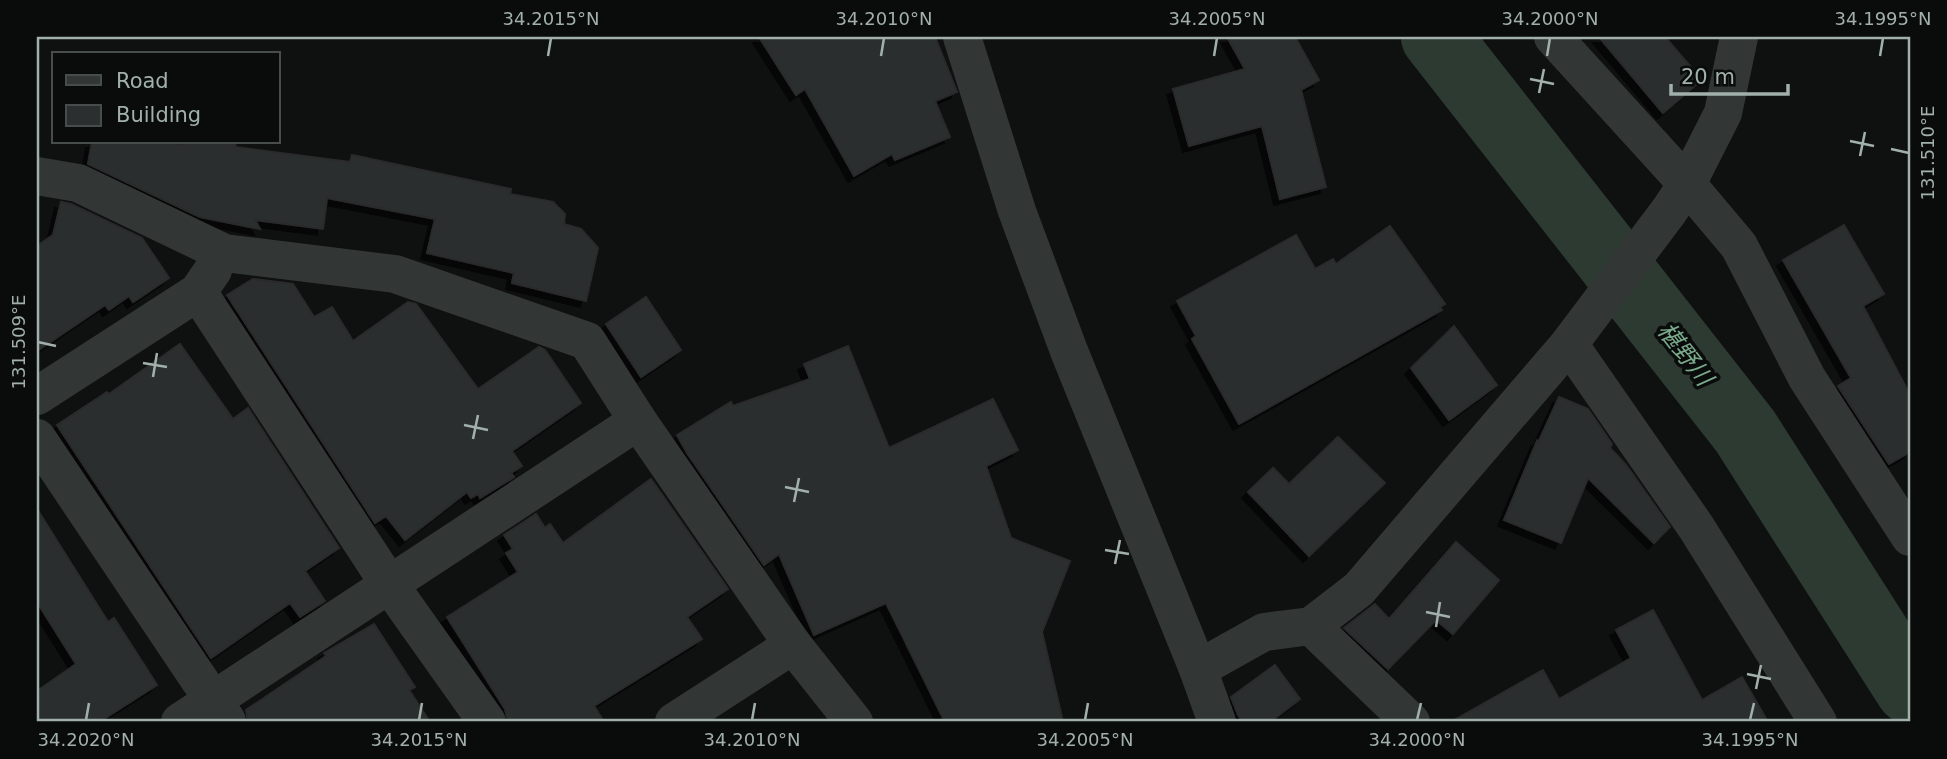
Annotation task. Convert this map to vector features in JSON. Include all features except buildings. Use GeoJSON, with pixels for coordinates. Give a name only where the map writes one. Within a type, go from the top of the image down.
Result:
{"type":"FeatureCollection","features":[{"type":"Feature","properties":{"kind":"street"},"geometry":{"type":"LineString","coordinates":[[962,37],[1022,224],[1069,351],[1217,722]]}},
{"type":"Feature","properties":{"kind":"street"},"geometry":{"type":"LineString","coordinates":[[1553,37],[1678,197],[1739,246],[1807,377],[1910,537]]}},
{"type":"Feature","properties":{"kind":"street"},"geometry":{"type":"LineString","coordinates":[[1198,669],[1264,632],[1311,626],[1359,589],[1574,337],[1678,197],[1723,113],[1739,37]]}},
{"type":"Feature","properties":{"kind":"street"},"geometry":{"type":"LineString","coordinates":[[37,176],[78,183],[224,254],[395,274],[587,341],[638,421],[793,645],[854,722]]}},
{"type":"Feature","properties":{"kind":"street"},"geometry":{"type":"LineString","coordinates":[[37,396],[198,292],[224,254]]}},
{"type":"Feature","properties":{"kind":"street"},"geometry":{"type":"LineString","coordinates":[[198,292],[390,584],[487,722]]}},
{"type":"Feature","properties":{"kind":"street"},"geometry":{"type":"LineString","coordinates":[[1574,337],[1818,722]]}},
{"type":"Feature","properties":{"kind":"street"},"geometry":{"type":"LineString","coordinates":[[180,722],[221,712],[390,584],[638,421]]}},
{"type":"Feature","properties":{"kind":"street"},"geometry":{"type":"LineString","coordinates":[[37,438],[221,712]]}},
{"type":"Feature","properties":{"kind":"street"},"geometry":{"type":"LineString","coordinates":[[1311,626],[1411,722]]}},
{"type":"Feature","properties":{"kind":"street"},"geometry":{"type":"LineString","coordinates":[[674,722],[793,645]]}},
{"type":"Feature","properties":{"kind":"waterway","name":"椹野川"},"geometry":{"type":"LineString","coordinates":[[1436,37],[1745,431],[1910,689]]}}]}
